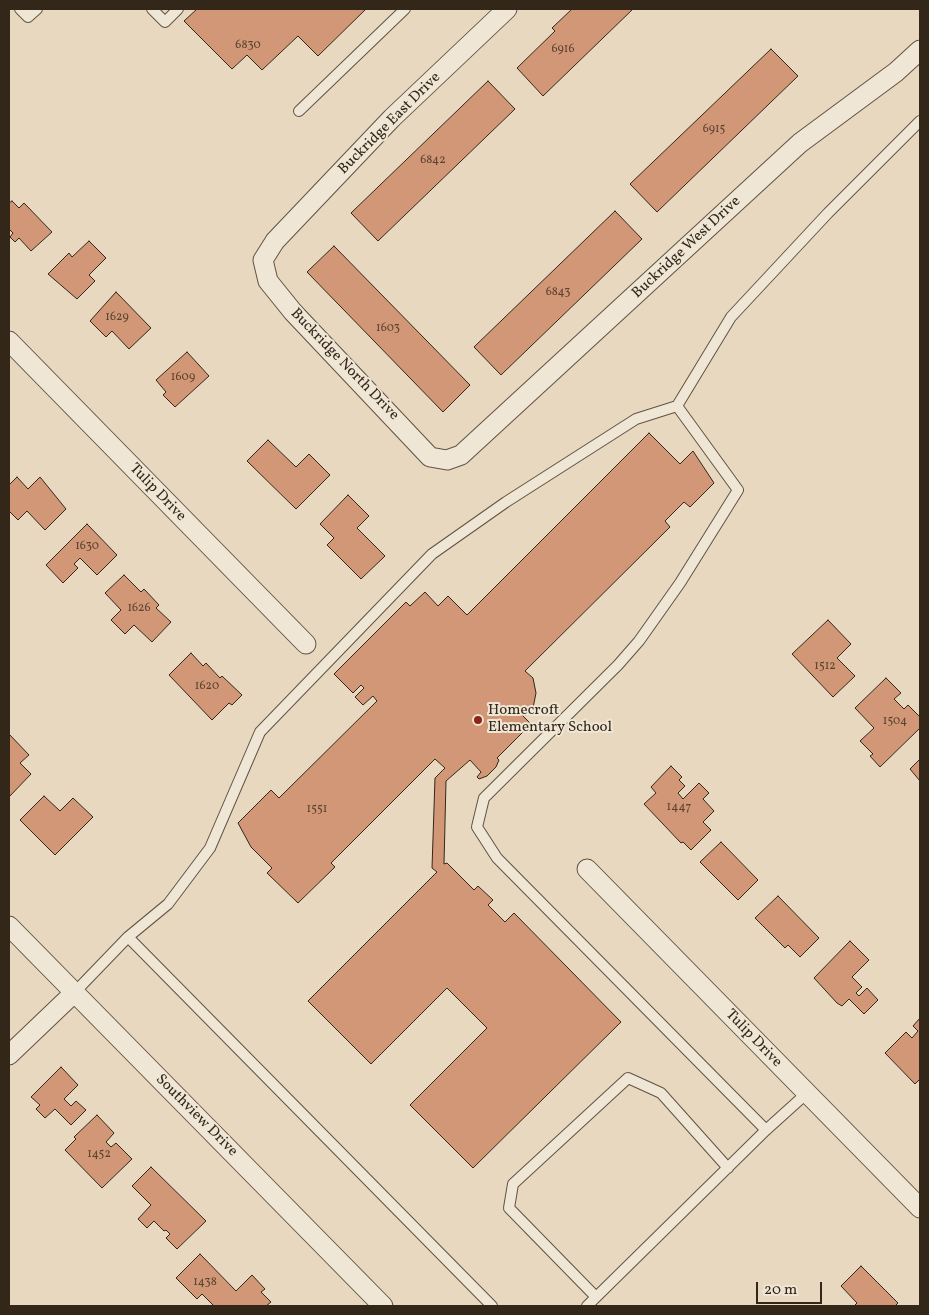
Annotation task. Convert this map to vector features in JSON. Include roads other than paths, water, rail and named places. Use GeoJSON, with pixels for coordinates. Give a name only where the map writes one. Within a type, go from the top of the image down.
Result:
{"type":"FeatureCollection","features":[{"type":"Feature","properties":{"kind":"street","name":"Buckridge East Drive"},"geometry":{"type":"LineString","coordinates":[[275,241],[392,118],[507,9]]}},
{"type":"Feature","properties":{"kind":"street","name":"Buckridge West Drive"},"geometry":{"type":"LineString","coordinates":[[461,455],[800,143],[896,72],[920,50]]}},
{"type":"Feature","properties":{"kind":"street","name":"Buckridge North Drive"},"geometry":{"type":"LineString","coordinates":[[275,241],[263,260],[268,281],[293,312],[430,457],[447,460],[461,455]]}},
{"type":"Feature","properties":{"kind":"street","name":"Tulip Drive"},"geometry":{"type":"LineString","coordinates":[[9,341],[306,644]]}},
{"type":"Feature","properties":{"kind":"street","name":"Tulip Drive"},"geometry":{"type":"LineString","coordinates":[[587,869],[920,1208]]}},
{"type":"Feature","properties":{"kind":"street","name":"Southview Drive"},"geometry":{"type":"LineString","coordinates":[[9,926],[383,1306]]}},
{"type":"Feature","properties":{"kind":"street"},"geometry":{"type":"LineString","coordinates":[[9,1055],[75,992]]}},
{"type":"Feature","properties":{"kind":"lane"},"geometry":{"type":"LineString","coordinates":[[20,9],[28,17],[37,9]]}},
{"type":"Feature","properties":{"kind":"lane"},"geometry":{"type":"LineString","coordinates":[[152,9],[165,22],[178,9]]}},
{"type":"Feature","properties":{"kind":"lane"},"geometry":{"type":"LineString","coordinates":[[299,111],[405,9]]}},
{"type":"Feature","properties":{"kind":"lane"},"geometry":{"type":"LineString","coordinates":[[75,992],[128,937],[168,904],[210,848],[260,732],[432,554],[506,502],[636,419],[677,406],[731,317],[828,213],[920,121]]}},
{"type":"Feature","properties":{"kind":"lane"},"geometry":{"type":"LineString","coordinates":[[677,406],[738,490],[680,583],[639,641],[618,665],[484,798],[477,827],[497,858],[766,1130]]}},
{"type":"Feature","properties":{"kind":"lane"},"geometry":{"type":"LineString","coordinates":[[128,937],[492,1306]]}},
{"type":"Feature","properties":{"kind":"lane"},"geometry":{"type":"LineString","coordinates":[[596,1297],[509,1208],[513,1184],[628,1078],[660,1093],[728,1168]]}},
{"type":"Feature","properties":{"kind":"lane"},"geometry":{"type":"LineString","coordinates":[[587,1306],[766,1130],[807,1093]]}},
{"type":"Feature","properties":{"kind":"place","name":"Homecroft Elementary School"},"geometry":{"type":"Point","coordinates":[478,720]}}]}
